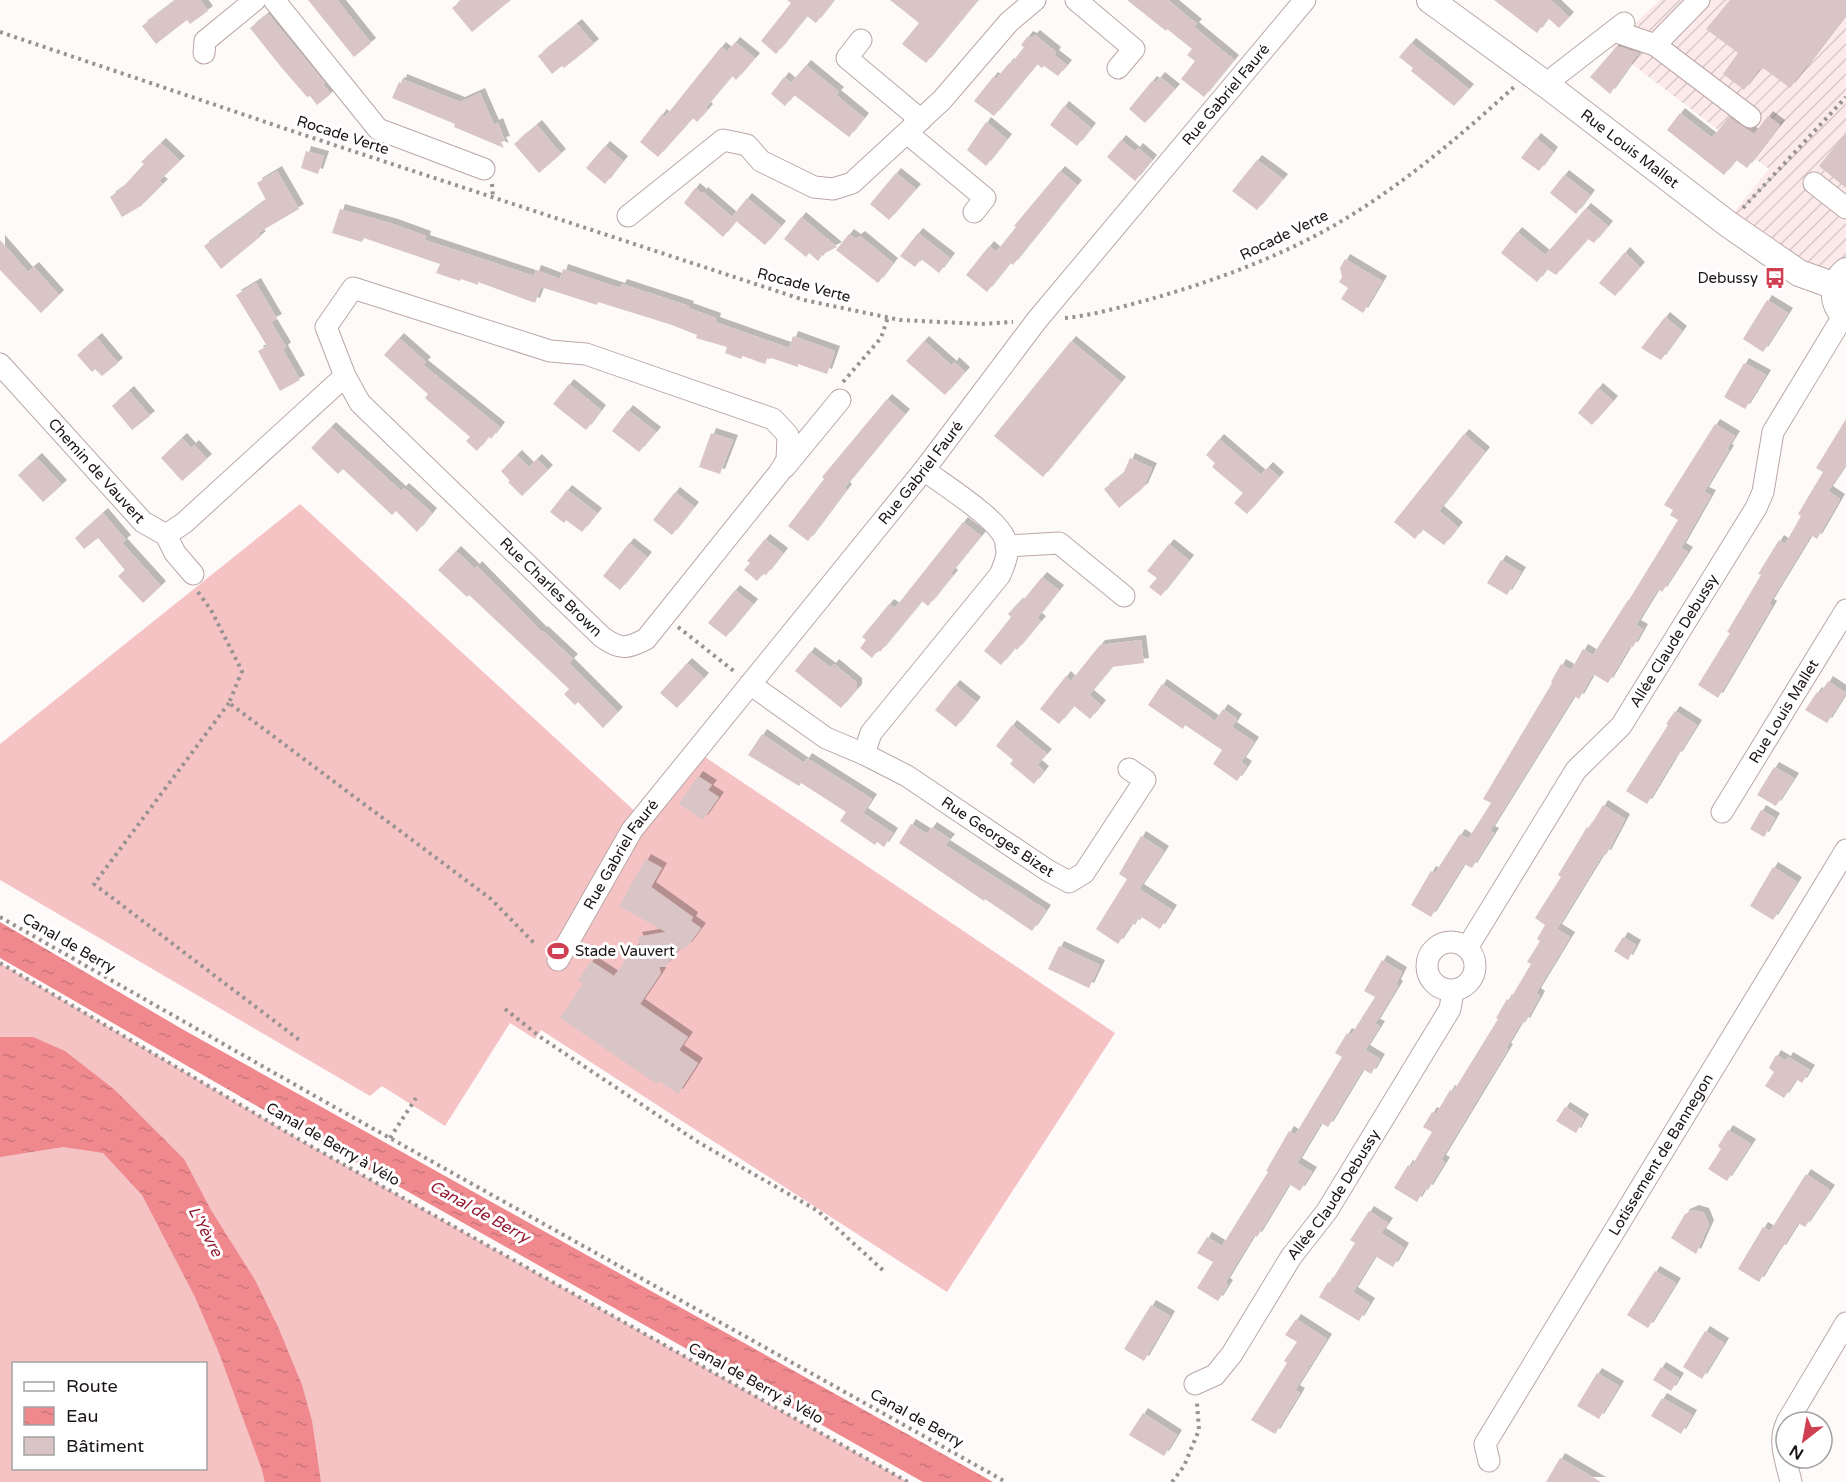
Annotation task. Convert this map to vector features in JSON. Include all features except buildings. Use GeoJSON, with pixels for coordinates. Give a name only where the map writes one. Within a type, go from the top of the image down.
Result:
{"type":"FeatureCollection","features":[{"type":"Feature","properties":{"kind":"main road","name":"Rue Louis Mallet"},"geometry":{"type":"LineString","coordinates":[[1433,1],[1538,78],[1728,224],[1799,273],[1841,279],[1836,302],[1845,316]]}},
{"type":"Feature","properties":{"kind":"street"},"geometry":{"type":"LineString","coordinates":[[204,53],[205,41],[255,0]]}},
{"type":"Feature","properties":{"kind":"street"},"geometry":{"type":"LineString","coordinates":[[274,0],[378,129],[484,169]]}},
{"type":"Feature","properties":{"kind":"street"},"geometry":{"type":"LineString","coordinates":[[628,216],[723,140],[747,145],[761,161],[821,189],[833,189],[856,181],[953,89],[1009,22],[1035,0]]}},
{"type":"Feature","properties":{"kind":"street"},"geometry":{"type":"LineString","coordinates":[[1076,0],[1134,49],[1118,68]]}},
{"type":"Feature","properties":{"kind":"street","name":"Rue Gabriel Fauré"},"geometry":{"type":"LineString","coordinates":[[558,960],[632,830],[924,470],[1037,320],[1305,0]]}},
{"type":"Feature","properties":{"kind":"street"},"geometry":{"type":"LineString","coordinates":[[1655,45],[1698,0]]}},
{"type":"Feature","properties":{"kind":"street"},"geometry":{"type":"LineString","coordinates":[[1538,78],[1557,75],[1621,25],[1655,45],[1750,117]]}},
{"type":"Feature","properties":{"kind":"street"},"geometry":{"type":"LineString","coordinates":[[861,40],[847,58],[985,198],[974,212]]}},
{"type":"Feature","properties":{"kind":"street"},"geometry":{"type":"LineString","coordinates":[[1814,183],[1846,208]]}},
{"type":"Feature","properties":{"kind":"street","name":"Rue Charles Brown"},"geometry":{"type":"LineString","coordinates":[[779,473],[787,460],[788,435],[773,419],[586,354],[550,351],[353,288],[326,327],[345,376],[360,403],[614,646],[630,647],[646,639],[840,400]]}},
{"type":"Feature","properties":{"kind":"street","name":"Allée Claude Debussy"},"geometry":{"type":"LineString","coordinates":[[1467,948],[1576,770],[1621,726],[1756,508],[1763,492],[1773,432],[1845,316]]}},
{"type":"Feature","properties":{"kind":"street","name":"Chemin de Vauvert"},"geometry":{"type":"LineString","coordinates":[[0,364],[143,522],[166,535],[175,553],[193,574]]}},
{"type":"Feature","properties":{"kind":"street"},"geometry":{"type":"LineString","coordinates":[[166,535],[184,523],[345,376]]}},
{"type":"Feature","properties":{"kind":"street"},"geometry":{"type":"LineString","coordinates":[[864,754],[871,733],[1000,575],[1007,558],[1005,540],[996,524],[924,470]]}},
{"type":"Feature","properties":{"kind":"street"},"geometry":{"type":"LineString","coordinates":[[1006,546],[1059,543],[1124,596]]}},
{"type":"Feature","properties":{"kind":"street","name":"Rue Louis Mallet"},"geometry":{"type":"LineString","coordinates":[[1722,812],[1846,610]]}},
{"type":"Feature","properties":{"kind":"street","name":"Rue Georges Bizet"},"geometry":{"type":"LineString","coordinates":[[750,684],[826,738],[907,776],[1047,870],[1069,882],[1084,873],[1145,780],[1129,769]]}},
{"type":"Feature","properties":{"kind":"street","name":"Lotissement de Bannegon"},"geometry":{"type":"LineString","coordinates":[[1489,1461],[1485,1444],[1846,850]]}},
{"type":"Feature","properties":{"kind":"street"},"geometry":{"type":"LineString","coordinates":[[1446,942],[1455,942],[1467,948],[1475,961],[1475,972],[1467,985],[1453,991],[1446,991],[1435,985],[1426,964],[1429,954],[1438,945],[1446,942]]}},
{"type":"Feature","properties":{"kind":"street","name":"Allée Claude Debussy"},"geometry":{"type":"LineString","coordinates":[[1195,1384],[1215,1375],[1232,1354],[1291,1257],[1326,1211],[1450,1009],[1453,991]]}},
{"type":"Feature","properties":{"kind":"street"},"geometry":{"type":"LineString","coordinates":[[1795,1410],[1846,1323]]}},
{"type":"Feature","properties":{"kind":"path","name":"Rocade Verte"},"geometry":{"type":"LineString","coordinates":[[0,32],[804,300],[900,320],[980,324],[1076,317],[1124,307],[1213,281],[1307,240],[1359,210],[1412,172],[1490,110],[1518,83],[1538,78]]}},
{"type":"Feature","properties":{"kind":"path"},"geometry":{"type":"LineString","coordinates":[[1728,224],[1846,96]]}},
{"type":"Feature","properties":{"kind":"path"},"geometry":{"type":"LineString","coordinates":[[840,400],[840,387],[881,338],[888,317]]}},
{"type":"Feature","properties":{"kind":"path"},"geometry":{"type":"LineString","coordinates":[[193,574],[197,591],[211,610],[242,672],[229,703],[94,884],[302,1042]]}},
{"type":"Feature","properties":{"kind":"path"},"geometry":{"type":"LineString","coordinates":[[665,616],[750,684]]}},
{"type":"Feature","properties":{"kind":"path"},"geometry":{"type":"LineString","coordinates":[[229,703],[491,899],[534,943]]}},
{"type":"Feature","properties":{"kind":"path","name":"Canal de Berry"},"geometry":{"type":"LineString","coordinates":[[0,917],[1006,1482]]}},
{"type":"Feature","properties":{"kind":"path","name":"Canal de Berry à Vélo"},"geometry":{"type":"LineString","coordinates":[[0,963],[300,1140],[908,1482]]}},
{"type":"Feature","properties":{"kind":"path"},"geometry":{"type":"LineString","coordinates":[[505,1009],[543,1039],[698,1142],[818,1211],[885,1272]]}},
{"type":"Feature","properties":{"kind":"path"},"geometry":{"type":"LineString","coordinates":[[390,1138],[416,1098]]}},
{"type":"Feature","properties":{"kind":"path"},"geometry":{"type":"LineString","coordinates":[[1172,1482],[1184,1466],[1199,1430],[1195,1384]]}},
{"type":"Feature","properties":{"kind":"shaded area"},"geometry":{"type":"Polygon","coordinates":[[[1660,0],[1846,0],[1846,312],[1784,266],[1734,212],[1769,169],[1610,47],[1660,0]]]}},
{"type":"Feature","properties":{"kind":"shaded area","name":"Stade Vauvert"},"geometry":{"type":"Polygon","coordinates":[[[300,504],[650,825],[705,757],[1115,1033],[947,1292],[541,1030],[535,1039],[510,1023],[445,1126],[382,1086],[370,1096],[0,880],[0,744],[300,504]]]}},
{"type":"Feature","properties":{"kind":"shaded area"},"geometry":{"type":"Polygon","coordinates":[[[0,963],[300,1140],[908,1482],[0,1482],[0,963]]]}},
{"type":"Feature","properties":{"kind":"water"},"geometry":{"type":"Polygon","coordinates":[[[0,922],[182,1029],[993,1482],[923,1482],[302,1132],[0,958],[0,922]]]}},
{"type":"Feature","properties":{"kind":"water","name":"L'Yèvre"},"geometry":{"type":"Polygon","coordinates":[[[0,1037],[33,1037],[65,1051],[115,1090],[184,1159],[211,1210],[255,1280],[279,1329],[302,1385],[312,1421],[321,1482],[265,1482],[219,1353],[195,1297],[142,1195],[103,1153],[63,1147],[0,1157],[0,1037]]]}},
{"type":"Feature","properties":{"kind":"place","name":"Debussy"},"geometry":{"type":"Point","coordinates":[1775,278]}},
{"type":"Feature","properties":{"kind":"place","name":"Stade Vauvert"},"geometry":{"type":"Point","coordinates":[558,951]}}]}
